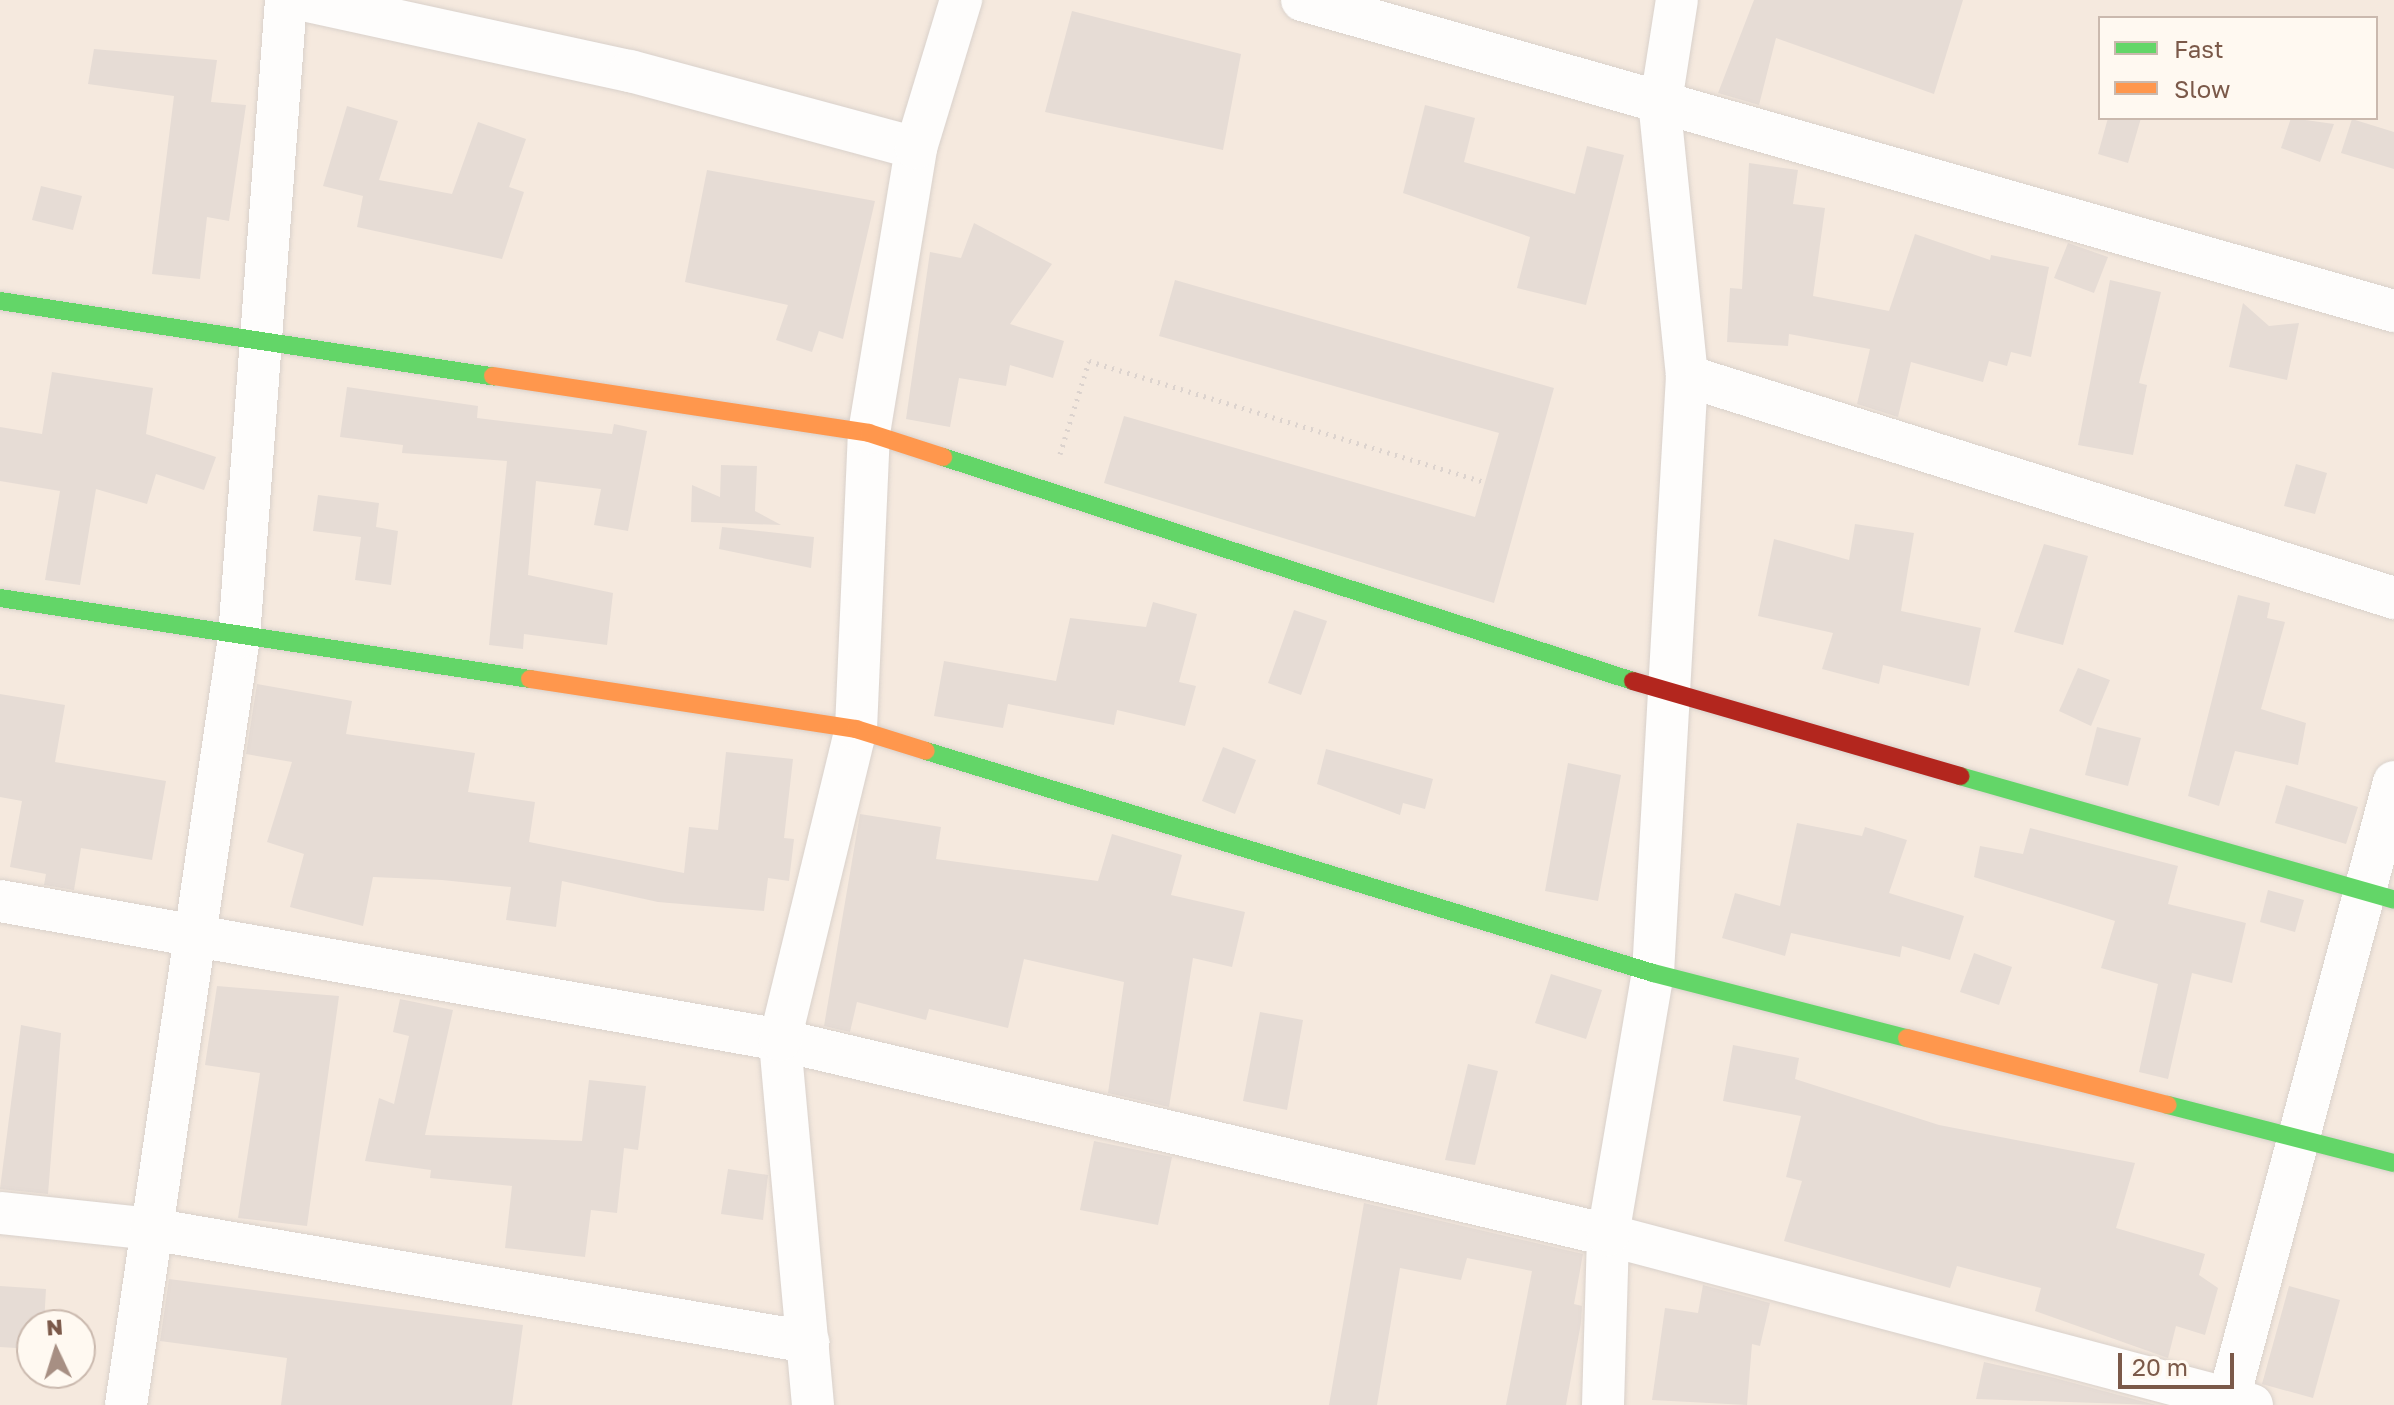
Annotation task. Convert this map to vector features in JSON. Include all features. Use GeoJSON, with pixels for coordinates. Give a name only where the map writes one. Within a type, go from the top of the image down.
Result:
{"type":"FeatureCollection","features":[{"type":"Feature","properties":{"kind":"street"},"geometry":{"type":"LineString","coordinates":[[126,1405],[191,937],[239,637],[286,0]]}},
{"type":"Feature","properties":{"kind":"street"},"geometry":{"type":"LineString","coordinates":[[303,0],[630,71],[916,148]]}},
{"type":"Feature","properties":{"kind":"street"},"geometry":{"type":"LineString","coordinates":[[813,1405],[780,1040],[856,729],[869,433],[916,148],[961,0]]}},
{"type":"Feature","properties":{"kind":"street"},"geometry":{"type":"LineString","coordinates":[[1302,0],[1660,108],[2394,311]]}},
{"type":"Feature","properties":{"kind":"street"},"geometry":{"type":"LineString","coordinates":[[1603,1405],[1608,1235],[1653,973],[1666,692],[1687,376],[1660,108],[1677,0]]}},
{"type":"Feature","properties":{"kind":"street"},"geometry":{"type":"LineString","coordinates":[[0,301],[869,433],[1666,692],[2379,896]]}},
{"type":"Feature","properties":{"kind":"street"},"geometry":{"type":"LineString","coordinates":[[1687,376],[2394,598]]}},
{"type":"Feature","properties":{"kind":"street"},"geometry":{"type":"LineString","coordinates":[[0,598],[856,729],[1653,973],[2394,1163]]}},
{"type":"Feature","properties":{"kind":"street"},"geometry":{"type":"LineString","coordinates":[[0,901],[780,1040],[1608,1235],[2236,1403],[2299,1137],[2379,896],[2394,782]]}},
{"type":"Feature","properties":{"kind":"street"},"geometry":{"type":"LineString","coordinates":[[0,1213],[151,1229],[808,1342]]}},
{"type":"Feature","properties":{"kind":"path"},"geometry":{"type":"LineString","coordinates":[[1048,493],[1089,361],[1485,482]]}},
{"type":"Feature","properties":{"kind":"shaded area"},"geometry":{"type":"Polygon","coordinates":[[[0,0],[2394,0],[2394,1405],[0,1405],[0,0]]]}},
{"type":"Feature","properties":{"kind":"building"},"geometry":{"type":"Polygon","coordinates":[[[1754,0],[1963,0],[1934,94],[1776,38],[1759,105],[1718,93],[1754,0]]]}},
{"type":"Feature","properties":{"kind":"building"},"geometry":{"type":"Polygon","coordinates":[[[1072,11],[1241,54],[1223,150],[1045,112],[1072,11]]]}},
{"type":"Feature","properties":{"kind":"building"},"geometry":{"type":"Polygon","coordinates":[[[94,49],[217,60],[211,102],[246,105],[229,221],[207,217],[200,279],[152,274],[174,96],[88,84],[94,49]]]}},
{"type":"Feature","properties":{"kind":"building"},"geometry":{"type":"Polygon","coordinates":[[[1425,105],[1475,118],[1464,162],[1575,194],[1587,146],[1624,155],[1586,305],[1517,288],[1530,237],[1403,193],[1425,105]]]}},
{"type":"Feature","properties":{"kind":"building"},"geometry":{"type":"Polygon","coordinates":[[[347,106],[398,121],[379,180],[452,194],[478,122],[526,139],[509,187],[524,192],[502,259],[357,227],[363,196],[323,186],[347,106]]]}},
{"type":"Feature","properties":{"kind":"building"},"geometry":{"type":"Polygon","coordinates":[[[2107,120],[2140,120],[2128,163],[2098,154],[2107,120]]]}},
{"type":"Feature","properties":{"kind":"building"},"geometry":{"type":"Polygon","coordinates":[[[2290,120],[2334,124],[2320,162],[2281,148],[2290,120]]]}},
{"type":"Feature","properties":{"kind":"building"},"geometry":{"type":"Polygon","coordinates":[[[2352,120],[2394,132],[2394,169],[2341,153],[2352,120]]]}},
{"type":"Feature","properties":{"kind":"building"},"geometry":{"type":"Polygon","coordinates":[[[1749,163],[1798,170],[1793,204],[1825,208],[1813,296],[1889,311],[1915,234],[1990,260],[1991,255],[2049,267],[2031,357],[2011,352],[2007,366],[1989,361],[1983,382],[1911,362],[1898,417],[1857,404],[1870,349],[1789,334],[1788,346],[1727,342],[1730,288],[1742,289],[1749,163]]]}},
{"type":"Feature","properties":{"kind":"building"},"geometry":{"type":"Polygon","coordinates":[[[707,170],[875,201],[843,339],[819,331],[812,352],[776,340],[788,305],[685,282],[707,170]]]}},
{"type":"Feature","properties":{"kind":"building"},"geometry":{"type":"Polygon","coordinates":[[[41,186],[82,196],[73,230],[32,220],[41,186]]]}},
{"type":"Feature","properties":{"kind":"building"},"geometry":{"type":"Polygon","coordinates":[[[974,223],[1052,264],[1010,324],[1064,341],[1053,378],[1010,365],[1006,386],[959,378],[950,427],[906,419],[930,252],[961,258],[974,223]]]}},
{"type":"Feature","properties":{"kind":"building"},"geometry":{"type":"Polygon","coordinates":[[[2068,243],[2108,257],[2094,293],[2054,278],[2068,243]]]}},
{"type":"Feature","properties":{"kind":"building"},"geometry":{"type":"Polygon","coordinates":[[[1175,280],[1554,388],[1494,603],[1104,483],[1124,416],[1475,517],[1499,433],[1159,336],[1175,280]]]}},
{"type":"Feature","properties":{"kind":"building"},"geometry":{"type":"Polygon","coordinates":[[[2110,280],[2161,292],[2139,383],[2147,385],[2133,455],[2078,445],[2110,280]]]}},
{"type":"Feature","properties":{"kind":"building"},"geometry":{"type":"Polygon","coordinates":[[[2243,303],[2269,326],[2299,323],[2287,380],[2229,367],[2243,303]]]}},
{"type":"Feature","properties":{"kind":"building"},"geometry":{"type":"Polygon","coordinates":[[[52,372],[153,388],[146,434],[216,457],[204,490],[156,474],[147,504],[96,489],[80,585],[45,580],[60,491],[0,481],[0,427],[42,434],[52,372]]]}},
{"type":"Feature","properties":{"kind":"building"},"geometry":{"type":"Polygon","coordinates":[[[347,387],[478,406],[477,418],[612,434],[614,424],[647,431],[628,531],[594,525],[601,489],[536,481],[528,575],[613,593],[607,645],[524,634],[523,649],[489,645],[507,461],[402,453],[403,445],[340,437],[347,387]]]}},
{"type":"Feature","properties":{"kind":"building"},"geometry":{"type":"Polygon","coordinates":[[[2296,464],[2327,473],[2315,514],[2284,506],[2296,464]]]}},
{"type":"Feature","properties":{"kind":"building"},"geometry":{"type":"Polygon","coordinates":[[[721,465],[757,466],[755,511],[781,525],[691,522],[692,485],[720,497],[721,465]]]}},
{"type":"Feature","properties":{"kind":"building"},"geometry":{"type":"Polygon","coordinates":[[[318,495],[379,503],[376,527],[398,531],[391,585],[355,580],[361,537],[313,531],[318,495]]]}},
{"type":"Feature","properties":{"kind":"building"},"geometry":{"type":"Polygon","coordinates":[[[1855,524],[1914,533],[1901,611],[1981,628],[1969,686],[1883,665],[1879,684],[1822,669],[1833,633],[1758,616],[1774,539],[1849,560],[1855,524]]]}},
{"type":"Feature","properties":{"kind":"building"},"geometry":{"type":"Polygon","coordinates":[[[722,527],[814,537],[811,568],[719,549],[722,527]]]}},
{"type":"Feature","properties":{"kind":"building"},"geometry":{"type":"Polygon","coordinates":[[[2044,544],[2088,556],[2063,645],[2014,632],[2044,544]]]}},
{"type":"Feature","properties":{"kind":"building"},"geometry":{"type":"Polygon","coordinates":[[[2238,595],[2270,603],[2267,618],[2285,622],[2261,709],[2306,723],[2298,765],[2235,751],[2219,806],[2188,796],[2238,595]]]}},
{"type":"Feature","properties":{"kind":"building"},"geometry":{"type":"Polygon","coordinates":[[[1153,602],[1197,614],[1179,682],[1196,686],[1185,726],[1117,710],[1114,725],[1008,704],[1003,728],[934,716],[944,661],[1056,681],[1070,618],[1146,627],[1153,602]]]}},
{"type":"Feature","properties":{"kind":"building"},"geometry":{"type":"Polygon","coordinates":[[[1294,610],[1327,621],[1301,695],[1268,683],[1294,610]]]}},
{"type":"Feature","properties":{"kind":"building"},"geometry":{"type":"Polygon","coordinates":[[[2078,668],[2110,680],[2091,726],[2059,711],[2078,668]]]}},
{"type":"Feature","properties":{"kind":"building"},"geometry":{"type":"Polygon","coordinates":[[[257,684],[352,701],[346,734],[475,753],[468,792],[535,802],[529,842],[684,873],[689,827],[718,830],[726,752],[793,759],[784,838],[794,839],[789,881],[768,878],[764,911],[658,902],[562,881],[556,927],[506,920],[511,887],[442,880],[373,877],[363,926],[290,907],[304,854],[267,842],[292,762],[246,754],[257,684]]]}},
{"type":"Feature","properties":{"kind":"building"},"geometry":{"type":"Polygon","coordinates":[[[0,694],[65,705],[55,762],[166,781],[152,860],[81,848],[74,890],[44,885],[46,874],[10,867],[22,801],[0,797],[0,694]]]}},
{"type":"Feature","properties":{"kind":"building"},"geometry":{"type":"Polygon","coordinates":[[[2097,727],[2141,738],[2128,786],[2085,775],[2097,727]]]}},
{"type":"Feature","properties":{"kind":"building"},"geometry":{"type":"Polygon","coordinates":[[[1223,747],[1256,760],[1235,814],[1202,801],[1223,747]]]}},
{"type":"Feature","properties":{"kind":"building"},"geometry":{"type":"Polygon","coordinates":[[[1326,749],[1433,779],[1425,809],[1403,803],[1400,815],[1317,784],[1326,749]]]}},
{"type":"Feature","properties":{"kind":"building"},"geometry":{"type":"Polygon","coordinates":[[[1568,763],[1621,775],[1598,901],[1545,891],[1568,763]]]}},
{"type":"Feature","properties":{"kind":"building"},"geometry":{"type":"Polygon","coordinates":[[[2286,785],[2358,807],[2346,844],[2275,823],[2286,785]]]}},
{"type":"Feature","properties":{"kind":"building"},"geometry":{"type":"Polygon","coordinates":[[[860,814],[941,827],[936,859],[1098,881],[1112,834],[1182,855],[1171,895],[1245,912],[1232,967],[1193,958],[1169,1107],[1108,1093],[1124,982],[1024,959],[1008,1028],[929,1009],[926,1020],[857,1002],[850,1032],[824,1026],[860,814]]]}},
{"type":"Feature","properties":{"kind":"building"},"geometry":{"type":"Polygon","coordinates":[[[1797,823],[1862,836],[1865,827],[1907,840],[1889,893],[1964,916],[1950,960],[1902,946],[1900,957],[1791,933],[1785,956],[1722,938],[1735,893],[1780,906],[1797,823]]]}},
{"type":"Feature","properties":{"kind":"building"},"geometry":{"type":"Polygon","coordinates":[[[2030,828],[2178,866],[2168,904],[2246,923],[2232,983],[2192,973],[2168,1079],[2139,1072],[2158,984],[2101,968],[2115,921],[1974,877],[1980,846],[2023,854],[2030,828]]]}},
{"type":"Feature","properties":{"kind":"building"},"geometry":{"type":"Polygon","coordinates":[[[2268,890],[2304,900],[2295,932],[2260,922],[2268,890]]]}},
{"type":"Feature","properties":{"kind":"building"},"geometry":{"type":"Polygon","coordinates":[[[1974,953],[2012,967],[1999,1005],[1960,992],[1974,953]]]}},
{"type":"Feature","properties":{"kind":"building"},"geometry":{"type":"Polygon","coordinates":[[[1551,974],[1602,990],[1586,1039],[1535,1023],[1551,974]]]}},
{"type":"Feature","properties":{"kind":"building"},"geometry":{"type":"Polygon","coordinates":[[[217,986],[339,996],[307,1226],[238,1218],[260,1073],[205,1065],[217,986]]]}},
{"type":"Feature","properties":{"kind":"building"},"geometry":{"type":"Polygon","coordinates":[[[400,999],[453,1010],[425,1135],[582,1141],[589,1080],[646,1086],[638,1150],[624,1148],[617,1213],[591,1210],[585,1257],[505,1248],[512,1186],[430,1178],[431,1170],[365,1161],[379,1098],[394,1104],[409,1036],[393,1032],[400,999]]]}},
{"type":"Feature","properties":{"kind":"building"},"geometry":{"type":"Polygon","coordinates":[[[1260,1012],[1303,1020],[1287,1110],[1243,1101],[1260,1012]]]}},
{"type":"Feature","properties":{"kind":"building"},"geometry":{"type":"Polygon","coordinates":[[[21,1025],[61,1033],[48,1194],[0,1189],[21,1025]]]}},
{"type":"Feature","properties":{"kind":"building"},"geometry":{"type":"Polygon","coordinates":[[[1733,1045],[1799,1058],[1795,1079],[1939,1125],[2135,1163],[2116,1228],[2205,1254],[2199,1275],[2218,1288],[2205,1335],[2176,1326],[2168,1358],[2035,1311],[2041,1288],[1957,1266],[1950,1288],[1784,1241],[1802,1181],[1786,1177],[1801,1116],[1723,1101],[1733,1045]]]}},
{"type":"Feature","properties":{"kind":"building"},"geometry":{"type":"Polygon","coordinates":[[[1468,1064],[1498,1071],[1475,1165],[1445,1160],[1468,1064]]]}},
{"type":"Feature","properties":{"kind":"building"},"geometry":{"type":"Polygon","coordinates":[[[1094,1141],[1172,1157],[1158,1225],[1080,1210],[1094,1141]]]}},
{"type":"Feature","properties":{"kind":"building"},"geometry":{"type":"Polygon","coordinates":[[[728,1169],[768,1175],[763,1220],[721,1214],[728,1169]]]}},
{"type":"Feature","properties":{"kind":"building"},"geometry":{"type":"Polygon","coordinates":[[[1364,1203],[1583,1254],[1574,1304],[1582,1306],[1581,1323],[1566,1405],[1506,1405],[1532,1271],[1467,1258],[1461,1280],[1400,1268],[1377,1405],[1329,1405],[1364,1203]]]}},
{"type":"Feature","properties":{"kind":"building"},"geometry":{"type":"Polygon","coordinates":[[[169,1279],[523,1325],[512,1405],[281,1405],[287,1358],[160,1341],[169,1279]]]}},
{"type":"Feature","properties":{"kind":"building"},"geometry":{"type":"Polygon","coordinates":[[[1703,1285],[1770,1303],[1760,1346],[1752,1344],[1747,1405],[1652,1400],[1665,1308],[1698,1313],[1703,1285]]]}},
{"type":"Feature","properties":{"kind":"building"},"geometry":{"type":"Polygon","coordinates":[[[0,1286],[46,1289],[45,1309],[16,1309],[16,1348],[0,1347],[0,1286]]]}},
{"type":"Feature","properties":{"kind":"building"},"geometry":{"type":"Polygon","coordinates":[[[2289,1286],[2340,1300],[2313,1398],[2262,1384],[2289,1286]]]}},
{"type":"Feature","properties":{"kind":"building"},"geometry":{"type":"Polygon","coordinates":[[[1984,1362],[2051,1377],[2156,1405],[1976,1399],[1984,1362]]]}},
{"type":"Feature","properties":{"kind":"traffic: fast"},"geometry":{"type":"LineString","coordinates":[[0,301],[493,376]]}},
{"type":"Feature","properties":{"kind":"traffic: fast"},"geometry":{"type":"LineString","coordinates":[[943,457],[1633,681]]}},
{"type":"Feature","properties":{"kind":"traffic: fast"},"geometry":{"type":"LineString","coordinates":[[0,598],[530,679]]}},
{"type":"Feature","properties":{"kind":"traffic: fast"},"geometry":{"type":"LineString","coordinates":[[926,751],[1653,973],[1907,1038]]}},
{"type":"Feature","properties":{"kind":"traffic: fast"},"geometry":{"type":"LineString","coordinates":[[1960,776],[2394,900]]}},
{"type":"Feature","properties":{"kind":"traffic: fast"},"geometry":{"type":"LineString","coordinates":[[2168,1105],[2394,1163]]}},
{"type":"Feature","properties":{"kind":"traffic: slow"},"geometry":{"type":"LineString","coordinates":[[493,376],[869,433],[943,457]]}},
{"type":"Feature","properties":{"kind":"traffic: slow"},"geometry":{"type":"LineString","coordinates":[[530,679],[856,729],[926,751]]}},
{"type":"Feature","properties":{"kind":"traffic: slow"},"geometry":{"type":"LineString","coordinates":[[1907,1038],[2168,1105]]}},
{"type":"Feature","properties":{"kind":"traffic: jam"},"geometry":{"type":"LineString","coordinates":[[1633,681],[1960,776]]}}]}
